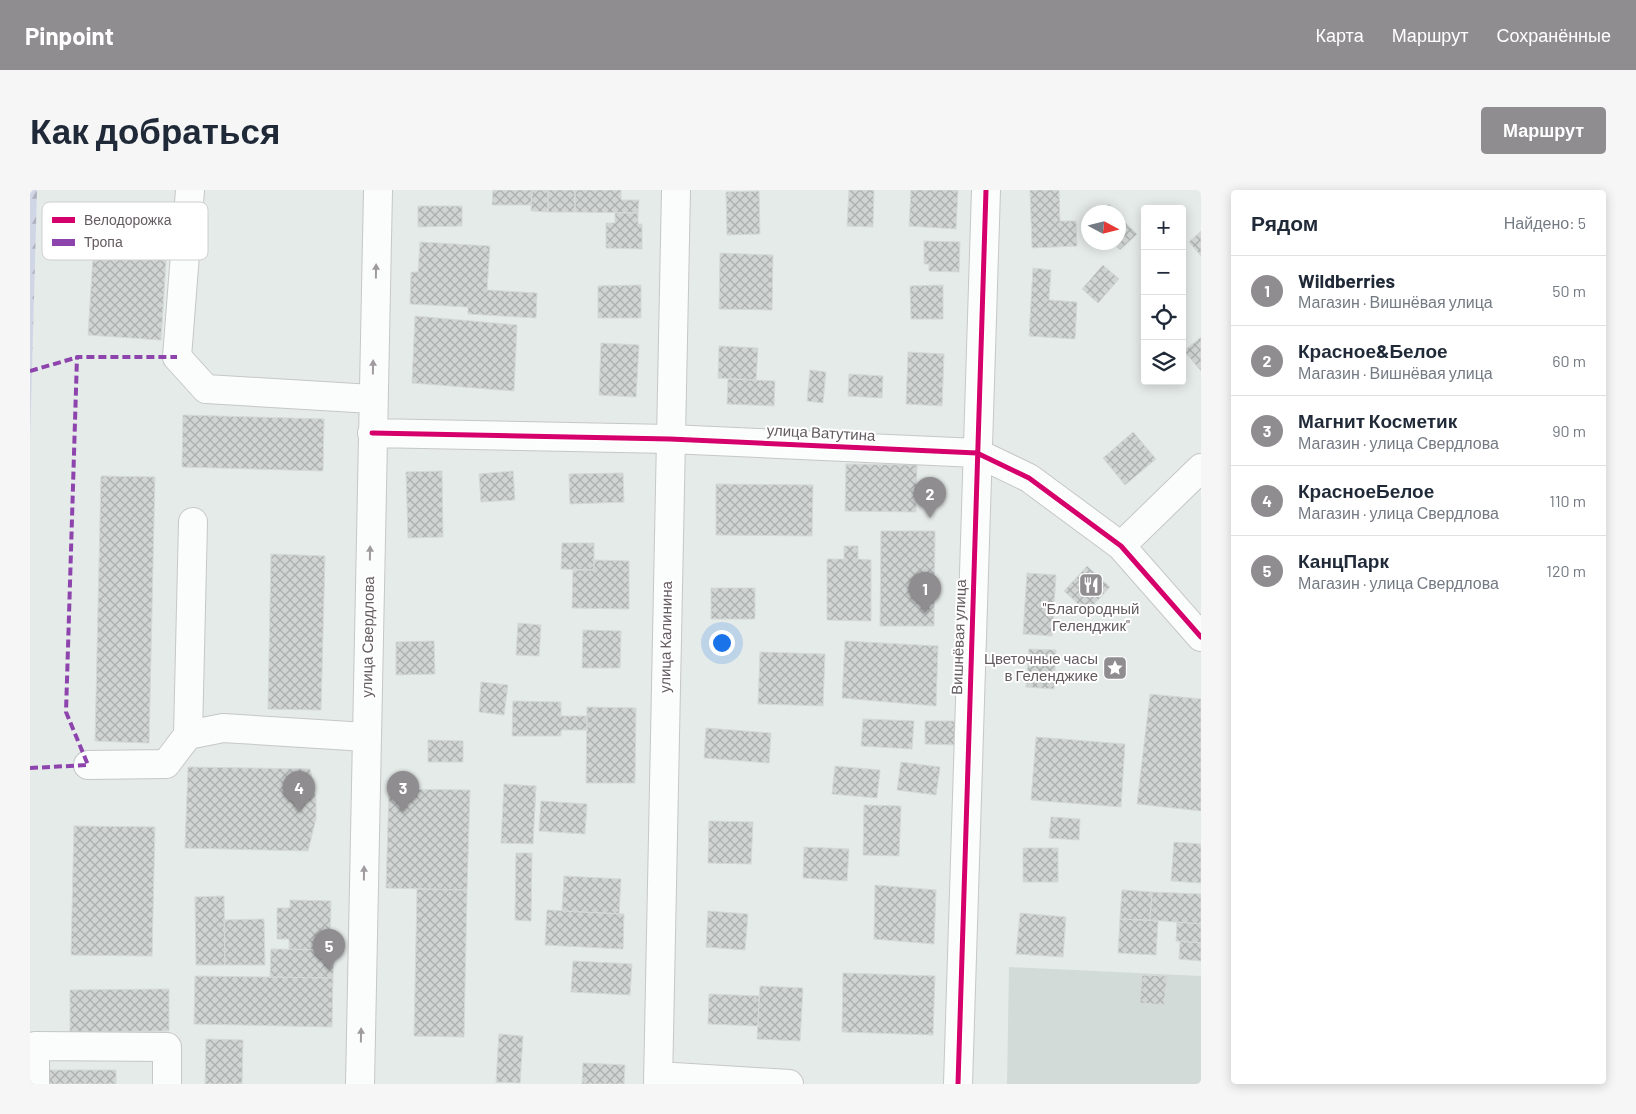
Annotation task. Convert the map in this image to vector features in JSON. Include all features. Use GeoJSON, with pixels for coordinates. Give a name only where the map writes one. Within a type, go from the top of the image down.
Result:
{"type":"FeatureCollection","features":[{"type":"Feature","properties":{"kind":"street","name":"улица Свердлова"},"geometry":{"type":"LineString","coordinates":[[360,1084],[372,399],[378,190]]}},
{"type":"Feature","properties":{"kind":"street","name":"улица Калинина"},"geometry":{"type":"LineString","coordinates":[[658,1080],[676,190]]}},
{"type":"Feature","properties":{"kind":"street","name":"Вишнёвая улица"},"geometry":{"type":"LineString","coordinates":[[958,1084],[986,190]]}},
{"type":"Feature","properties":{"kind":"street"},"geometry":{"type":"LineString","coordinates":[[185,260],[177,357],[206,389],[372,399]]}},
{"type":"Feature","properties":{"kind":"street","name":"улица Ватутина"},"geometry":{"type":"LineString","coordinates":[[372,433],[670,439],[977,453],[1029,478],[1121,546],[1201,636]]}},
{"type":"Feature","properties":{"kind":"street"},"geometry":{"type":"LineString","coordinates":[[1121,546],[1201,468]]}},
{"type":"Feature","properties":{"kind":"street"},"geometry":{"type":"LineString","coordinates":[[88,765],[166,764],[188,734],[194,522]]}},
{"type":"Feature","properties":{"kind":"street"},"geometry":{"type":"LineString","coordinates":[[188,734],[224,728],[366,737]]}},
{"type":"Feature","properties":{"kind":"street"},"geometry":{"type":"LineString","coordinates":[[35,1084],[35,1046],[64,1046],[167,1047],[166,1084]]}},
{"type":"Feature","properties":{"kind":"street"},"geometry":{"type":"LineString","coordinates":[[658,1080],[789,1084]]}},
{"type":"Feature","properties":{"kind":"shaded area"},"geometry":{"type":"Polygon","coordinates":[[[1009,967],[1201,976],[1201,1084],[1007,1084],[1009,967]]]}},
{"type":"Feature","properties":{"kind":"green space"},"geometry":{"type":"Polygon","coordinates":[[[30,190],[37,190],[30,441],[30,190]]]}},
{"type":"Feature","properties":{"kind":"building"},"geometry":{"type":"Polygon","coordinates":[[[493,190],[532,190],[531,205],[492,205],[493,190]]]}},
{"type":"Feature","properties":{"kind":"building"},"geometry":{"type":"Polygon","coordinates":[[[532,190],[548,190],[548,212],[531,211],[532,190]]]}},
{"type":"Feature","properties":{"kind":"building"},"geometry":{"type":"Polygon","coordinates":[[[548,190],[575,190],[575,212],[548,212],[548,190]]]}},
{"type":"Feature","properties":{"kind":"building"},"geometry":{"type":"Polygon","coordinates":[[[575,190],[621,190],[621,200],[639,200],[638,213],[575,212],[575,190]]]}},
{"type":"Feature","properties":{"kind":"building"},"geometry":{"type":"Polygon","coordinates":[[[849,190],[874,190],[873,227],[847,226],[849,190]]]}},
{"type":"Feature","properties":{"kind":"building"},"geometry":{"type":"Polygon","coordinates":[[[911,190],[958,190],[956,229],[909,226],[911,190]]]}},
{"type":"Feature","properties":{"kind":"building"},"geometry":{"type":"Polygon","coordinates":[[[1030,190],[1059,190],[1060,221],[1076,221],[1077,246],[1032,248],[1030,190]]]}},
{"type":"Feature","properties":{"kind":"building"},"geometry":{"type":"Polygon","coordinates":[[[759,191],[760,234],[727,235],[726,192],[759,191]]]}},
{"type":"Feature","properties":{"kind":"building"},"geometry":{"type":"Polygon","coordinates":[[[418,206],[462,206],[462,226],[418,227],[418,206]]]}},
{"type":"Feature","properties":{"kind":"building"},"geometry":{"type":"Polygon","coordinates":[[[615,213],[638,213],[638,224],[642,224],[642,249],[606,248],[606,223],[615,223],[615,213]]]}},
{"type":"Feature","properties":{"kind":"building"},"geometry":{"type":"Polygon","coordinates":[[[1126,223],[1137,234],[1126,244],[1126,223]]]}},
{"type":"Feature","properties":{"kind":"building"},"geometry":{"type":"Polygon","coordinates":[[[1201,231],[1201,256],[1189,242],[1201,231]]]}},
{"type":"Feature","properties":{"kind":"building"},"geometry":{"type":"Polygon","coordinates":[[[924,241],[960,242],[959,272],[929,271],[929,264],[924,264],[924,241]]]}},
{"type":"Feature","properties":{"kind":"building"},"geometry":{"type":"Polygon","coordinates":[[[420,242],[490,246],[487,290],[537,293],[536,318],[468,314],[468,307],[410,304],[411,272],[418,272],[420,242]]]}},
{"type":"Feature","properties":{"kind":"building"},"geometry":{"type":"Polygon","coordinates":[[[720,253],[773,255],[772,310],[719,309],[720,253]]]}},
{"type":"Feature","properties":{"kind":"building"},"geometry":{"type":"Polygon","coordinates":[[[93,260],[166,260],[161,340],[88,335],[93,260]]]}},
{"type":"Feature","properties":{"kind":"building"},"geometry":{"type":"Polygon","coordinates":[[[1103,265],[1119,279],[1098,303],[1082,289],[1103,265]]]}},
{"type":"Feature","properties":{"kind":"building"},"geometry":{"type":"Polygon","coordinates":[[[1033,268],[1051,270],[1049,300],[1077,302],[1075,339],[1029,336],[1033,268]]]}},
{"type":"Feature","properties":{"kind":"building"},"geometry":{"type":"Polygon","coordinates":[[[641,285],[641,318],[598,318],[598,286],[641,285]]]}},
{"type":"Feature","properties":{"kind":"building"},"geometry":{"type":"Polygon","coordinates":[[[943,285],[943,319],[911,319],[910,286],[943,285]]]}},
{"type":"Feature","properties":{"kind":"building"},"geometry":{"type":"Polygon","coordinates":[[[415,316],[517,325],[514,391],[412,383],[415,316]]]}},
{"type":"Feature","properties":{"kind":"building"},"geometry":{"type":"Polygon","coordinates":[[[1201,337],[1201,371],[1186,353],[1186,349],[1201,337]]]}},
{"type":"Feature","properties":{"kind":"building"},"geometry":{"type":"Polygon","coordinates":[[[601,343],[639,345],[636,397],[599,395],[601,343]]]}},
{"type":"Feature","properties":{"kind":"building"},"geometry":{"type":"Polygon","coordinates":[[[719,346],[758,348],[756,380],[718,378],[719,346]]]}},
{"type":"Feature","properties":{"kind":"building"},"geometry":{"type":"Polygon","coordinates":[[[908,352],[944,354],[942,406],[906,404],[908,352]]]}},
{"type":"Feature","properties":{"kind":"building"},"geometry":{"type":"Polygon","coordinates":[[[810,370],[826,372],[823,403],[807,401],[810,370]]]}},
{"type":"Feature","properties":{"kind":"building"},"geometry":{"type":"Polygon","coordinates":[[[849,374],[883,376],[882,398],[848,396],[849,374]]]}},
{"type":"Feature","properties":{"kind":"building"},"geometry":{"type":"Polygon","coordinates":[[[728,379],[775,381],[774,406],[727,404],[728,379]]]}},
{"type":"Feature","properties":{"kind":"building"},"geometry":{"type":"Polygon","coordinates":[[[183,415],[324,419],[323,471],[182,467],[183,415]]]}},
{"type":"Feature","properties":{"kind":"building"},"geometry":{"type":"Polygon","coordinates":[[[1133,432],[1156,459],[1125,485],[1103,458],[1133,432]]]}},
{"type":"Feature","properties":{"kind":"building"},"geometry":{"type":"Polygon","coordinates":[[[846,464],[917,465],[916,512],[845,511],[846,464]]]}},
{"type":"Feature","properties":{"kind":"building"},"geometry":{"type":"Polygon","coordinates":[[[442,471],[443,537],[408,538],[406,472],[442,471]]]}},
{"type":"Feature","properties":{"kind":"building"},"geometry":{"type":"Polygon","coordinates":[[[513,471],[515,500],[481,502],[479,474],[513,471]]]}},
{"type":"Feature","properties":{"kind":"building"},"geometry":{"type":"Polygon","coordinates":[[[623,473],[624,502],[570,504],[569,474],[623,473]]]}},
{"type":"Feature","properties":{"kind":"building"},"geometry":{"type":"Polygon","coordinates":[[[101,476],[155,477],[149,743],[95,741],[101,476]]]}},
{"type":"Feature","properties":{"kind":"building"},"geometry":{"type":"Polygon","coordinates":[[[716,484],[813,485],[812,536],[716,535],[716,484]]]}},
{"type":"Feature","properties":{"kind":"building"},"geometry":{"type":"Polygon","coordinates":[[[881,531],[935,531],[934,626],[880,626],[881,531]]]}},
{"type":"Feature","properties":{"kind":"building"},"geometry":{"type":"Polygon","coordinates":[[[562,543],[594,543],[594,570],[561,569],[562,543]]]}},
{"type":"Feature","properties":{"kind":"building"},"geometry":{"type":"Polygon","coordinates":[[[844,546],[858,546],[858,559],[871,560],[871,621],[827,620],[827,559],[844,559],[844,546]]]}},
{"type":"Feature","properties":{"kind":"building"},"geometry":{"type":"Polygon","coordinates":[[[271,554],[325,556],[321,710],[268,709],[271,554]]]}},
{"type":"Feature","properties":{"kind":"building"},"geometry":{"type":"Polygon","coordinates":[[[594,560],[629,561],[629,609],[572,608],[573,570],[594,570],[594,560]]]}},
{"type":"Feature","properties":{"kind":"building"},"geometry":{"type":"Polygon","coordinates":[[[1087,566],[1110,587],[1087,612],[1064,591],[1087,566]]]}},
{"type":"Feature","properties":{"kind":"building"},"geometry":{"type":"Polygon","coordinates":[[[1027,573],[1056,575],[1052,636],[1023,634],[1027,573]]]}},
{"type":"Feature","properties":{"kind":"building"},"geometry":{"type":"Polygon","coordinates":[[[711,588],[755,588],[755,619],[711,619],[711,588]]]}},
{"type":"Feature","properties":{"kind":"building"},"geometry":{"type":"Polygon","coordinates":[[[518,623],[541,625],[539,656],[516,655],[518,623]]]}},
{"type":"Feature","properties":{"kind":"building"},"geometry":{"type":"Polygon","coordinates":[[[583,630],[621,631],[620,668],[582,668],[583,630]]]}},
{"type":"Feature","properties":{"kind":"building"},"geometry":{"type":"Polygon","coordinates":[[[434,641],[435,674],[396,675],[396,642],[434,641]]]}},
{"type":"Feature","properties":{"kind":"building"},"geometry":{"type":"Polygon","coordinates":[[[845,641],[938,646],[936,706],[842,698],[845,641]]]}},
{"type":"Feature","properties":{"kind":"building"},"geometry":{"type":"Polygon","coordinates":[[[1029,649],[1056,650],[1054,689],[1026,687],[1029,649]]]}},
{"type":"Feature","properties":{"kind":"building"},"geometry":{"type":"Polygon","coordinates":[[[760,652],[825,654],[823,706],[758,704],[760,652]]]}},
{"type":"Feature","properties":{"kind":"building"},"geometry":{"type":"Polygon","coordinates":[[[481,682],[508,685],[504,715],[479,712],[481,682]]]}},
{"type":"Feature","properties":{"kind":"building"},"geometry":{"type":"Polygon","coordinates":[[[1150,694],[1201,699],[1201,811],[1137,804],[1150,694]]]}},
{"type":"Feature","properties":{"kind":"building"},"geometry":{"type":"Polygon","coordinates":[[[513,701],[561,702],[561,716],[587,716],[587,730],[561,730],[561,736],[512,736],[513,701]]]}},
{"type":"Feature","properties":{"kind":"building"},"geometry":{"type":"Polygon","coordinates":[[[587,707],[636,708],[635,783],[586,783],[587,707]]]}},
{"type":"Feature","properties":{"kind":"building"},"geometry":{"type":"Polygon","coordinates":[[[863,719],[914,721],[912,749],[861,746],[863,719]]]}},
{"type":"Feature","properties":{"kind":"building"},"geometry":{"type":"Polygon","coordinates":[[[925,721],[955,721],[955,745],[925,744],[925,721]]]}},
{"type":"Feature","properties":{"kind":"building"},"geometry":{"type":"Polygon","coordinates":[[[706,728],[771,733],[769,763],[704,758],[706,728]]]}},
{"type":"Feature","properties":{"kind":"building"},"geometry":{"type":"Polygon","coordinates":[[[1036,737],[1125,744],[1121,807],[1031,800],[1036,737]]]}},
{"type":"Feature","properties":{"kind":"building"},"geometry":{"type":"Polygon","coordinates":[[[428,740],[463,741],[463,762],[428,762],[428,740]]]}},
{"type":"Feature","properties":{"kind":"building"},"geometry":{"type":"Polygon","coordinates":[[[901,762],[940,767],[936,795],[897,790],[901,762]]]}},
{"type":"Feature","properties":{"kind":"building"},"geometry":{"type":"Polygon","coordinates":[[[835,766],[880,770],[877,798],[832,794],[835,766]]]}},
{"type":"Feature","properties":{"kind":"building"},"geometry":{"type":"Polygon","coordinates":[[[188,767],[310,769],[316,799],[316,819],[308,851],[185,848],[188,767]]]}},
{"type":"Feature","properties":{"kind":"building"},"geometry":{"type":"Polygon","coordinates":[[[504,784],[536,786],[533,844],[501,843],[504,784]]]}},
{"type":"Feature","properties":{"kind":"building"},"geometry":{"type":"Polygon","coordinates":[[[389,789],[470,790],[467,890],[386,888],[389,789]]]}},
{"type":"Feature","properties":{"kind":"building"},"geometry":{"type":"Polygon","coordinates":[[[541,801],[587,804],[585,834],[539,831],[541,801]]]}},
{"type":"Feature","properties":{"kind":"building"},"geometry":{"type":"Polygon","coordinates":[[[864,805],[901,806],[899,856],[863,855],[864,805]]]}},
{"type":"Feature","properties":{"kind":"building"},"geometry":{"type":"Polygon","coordinates":[[[1051,817],[1080,819],[1079,840],[1049,838],[1051,817]]]}},
{"type":"Feature","properties":{"kind":"building"},"geometry":{"type":"Polygon","coordinates":[[[709,821],[753,822],[751,864],[708,863],[709,821]]]}},
{"type":"Feature","properties":{"kind":"building"},"geometry":{"type":"Polygon","coordinates":[[[74,826],[155,827],[152,956],[71,955],[74,826]]]}},
{"type":"Feature","properties":{"kind":"building"},"geometry":{"type":"Polygon","coordinates":[[[1174,842],[1201,844],[1201,883],[1171,881],[1174,842]]]}},
{"type":"Feature","properties":{"kind":"building"},"geometry":{"type":"Polygon","coordinates":[[[804,847],[849,849],[847,881],[803,878],[804,847]]]}},
{"type":"Feature","properties":{"kind":"building"},"geometry":{"type":"Polygon","coordinates":[[[1023,848],[1058,848],[1058,882],[1023,882],[1023,848]]]}},
{"type":"Feature","properties":{"kind":"building"},"geometry":{"type":"Polygon","coordinates":[[[516,853],[532,853],[531,921],[515,920],[516,853]]]}},
{"type":"Feature","properties":{"kind":"building"},"geometry":{"type":"Polygon","coordinates":[[[564,876],[621,879],[619,914],[562,911],[564,876]]]}},
{"type":"Feature","properties":{"kind":"building"},"geometry":{"type":"Polygon","coordinates":[[[875,885],[936,890],[934,944],[874,939],[875,885]]]}},
{"type":"Feature","properties":{"kind":"building"},"geometry":{"type":"Polygon","coordinates":[[[417,889],[467,890],[464,1037],[414,1036],[417,889]]]}},
{"type":"Feature","properties":{"kind":"building"},"geometry":{"type":"Polygon","coordinates":[[[1122,890],[1152,892],[1150,920],[1120,919],[1122,890]]]}},
{"type":"Feature","properties":{"kind":"building"},"geometry":{"type":"Polygon","coordinates":[[[1152,892],[1201,894],[1201,924],[1150,920],[1152,892]]]}},
{"type":"Feature","properties":{"kind":"building"},"geometry":{"type":"Polygon","coordinates":[[[224,896],[225,965],[196,965],[195,897],[224,896]]]}},
{"type":"Feature","properties":{"kind":"building"},"geometry":{"type":"Polygon","coordinates":[[[290,900],[331,901],[330,950],[289,949],[289,939],[277,939],[277,908],[290,908],[290,900]]]}},
{"type":"Feature","properties":{"kind":"building"},"geometry":{"type":"Polygon","coordinates":[[[547,910],[624,914],[623,949],[545,945],[547,910]]]}},
{"type":"Feature","properties":{"kind":"building"},"geometry":{"type":"Polygon","coordinates":[[[708,911],[748,914],[745,950],[706,947],[708,911]]]}},
{"type":"Feature","properties":{"kind":"building"},"geometry":{"type":"Polygon","coordinates":[[[1020,913],[1066,917],[1063,957],[1016,954],[1020,913]]]}},
{"type":"Feature","properties":{"kind":"building"},"geometry":{"type":"Polygon","coordinates":[[[264,919],[265,965],[225,965],[224,920],[264,919]]]}},
{"type":"Feature","properties":{"kind":"building"},"geometry":{"type":"Polygon","coordinates":[[[1120,919],[1158,921],[1156,955],[1118,953],[1120,919]]]}},
{"type":"Feature","properties":{"kind":"building"},"geometry":{"type":"Polygon","coordinates":[[[1177,922],[1201,924],[1201,943],[1176,941],[1177,922]]]}},
{"type":"Feature","properties":{"kind":"building"},"geometry":{"type":"Polygon","coordinates":[[[1180,941],[1201,943],[1201,961],[1179,959],[1180,941]]]}},
{"type":"Feature","properties":{"kind":"building"},"geometry":{"type":"Polygon","coordinates":[[[271,949],[334,950],[333,978],[270,977],[271,949]]]}},
{"type":"Feature","properties":{"kind":"building"},"geometry":{"type":"Polygon","coordinates":[[[573,961],[632,964],[630,995],[571,992],[573,961]]]}},
{"type":"Feature","properties":{"kind":"building"},"geometry":{"type":"Polygon","coordinates":[[[843,973],[935,976],[933,1035],[842,1032],[843,973]]]}},
{"type":"Feature","properties":{"kind":"building"},"geometry":{"type":"Polygon","coordinates":[[[1142,975],[1167,976],[1164,1005],[1140,1003],[1142,975]]]}},
{"type":"Feature","properties":{"kind":"building"},"geometry":{"type":"Polygon","coordinates":[[[195,976],[333,978],[332,1027],[194,1024],[195,976]]]}},
{"type":"Feature","properties":{"kind":"building"},"geometry":{"type":"Polygon","coordinates":[[[760,986],[803,988],[800,1041],[757,1039],[760,986]]]}},
{"type":"Feature","properties":{"kind":"building"},"geometry":{"type":"Polygon","coordinates":[[[169,989],[169,1031],[70,1032],[70,990],[169,989]]]}},
{"type":"Feature","properties":{"kind":"building"},"geometry":{"type":"Polygon","coordinates":[[[709,994],[759,996],[758,1026],[708,1024],[709,994]]]}},
{"type":"Feature","properties":{"kind":"building"},"geometry":{"type":"Polygon","coordinates":[[[499,1034],[523,1036],[520,1083],[496,1082],[499,1034]]]}},
{"type":"Feature","properties":{"kind":"building"},"geometry":{"type":"Polygon","coordinates":[[[206,1039],[243,1040],[242,1084],[205,1084],[206,1039]]]}},
{"type":"Feature","properties":{"kind":"building"},"geometry":{"type":"Polygon","coordinates":[[[583,1063],[625,1065],[624,1084],[582,1084],[583,1063]]]}},
{"type":"Feature","properties":{"kind":"building"},"geometry":{"type":"Polygon","coordinates":[[[49,1070],[116,1070],[116,1084],[49,1084],[49,1070]]]}},
{"type":"Feature","properties":{"kind":"marked path"},"geometry":{"type":"LineString","coordinates":[[30,768],[88,765],[66,712],[77,357],[177,357]]}},
{"type":"Feature","properties":{"kind":"marked path"},"geometry":{"type":"LineString","coordinates":[[30,371],[75,358]]}},
{"type":"Feature","properties":{"kind":"cycle path"},"geometry":{"type":"LineString","coordinates":[[958,1084],[986,190]]}},
{"type":"Feature","properties":{"kind":"cycle path"},"geometry":{"type":"LineString","coordinates":[[372,433],[670,439],[977,453],[1029,478],[1121,546],[1201,637]]}},
{"type":"Feature","properties":{"kind":"place","name":"Красное&Белое"},"geometry":{"type":"Point","coordinates":[930,518]}},
{"type":"Feature","properties":{"kind":"place","name":"\"Благородный Геленджик\""},"geometry":{"type":"Point","coordinates":[1091,585]}},
{"type":"Feature","properties":{"kind":"place","name":"Wildberries"},"geometry":{"type":"Point","coordinates":[925,613]}},
{"type":"Feature","properties":{"kind":"place","name":"Цветочные часы в Геленджике"},"geometry":{"type":"Point","coordinates":[1115,668]}},
{"type":"Feature","properties":{"kind":"place","name":"КрасноеБелое"},"geometry":{"type":"Point","coordinates":[299,812]}},
{"type":"Feature","properties":{"kind":"place","name":"Магнит Косметик"},"geometry":{"type":"Point","coordinates":[403,812]}},
{"type":"Feature","properties":{"kind":"place","name":"КанцПарк"},"geometry":{"type":"Point","coordinates":[329,970]}}]}
